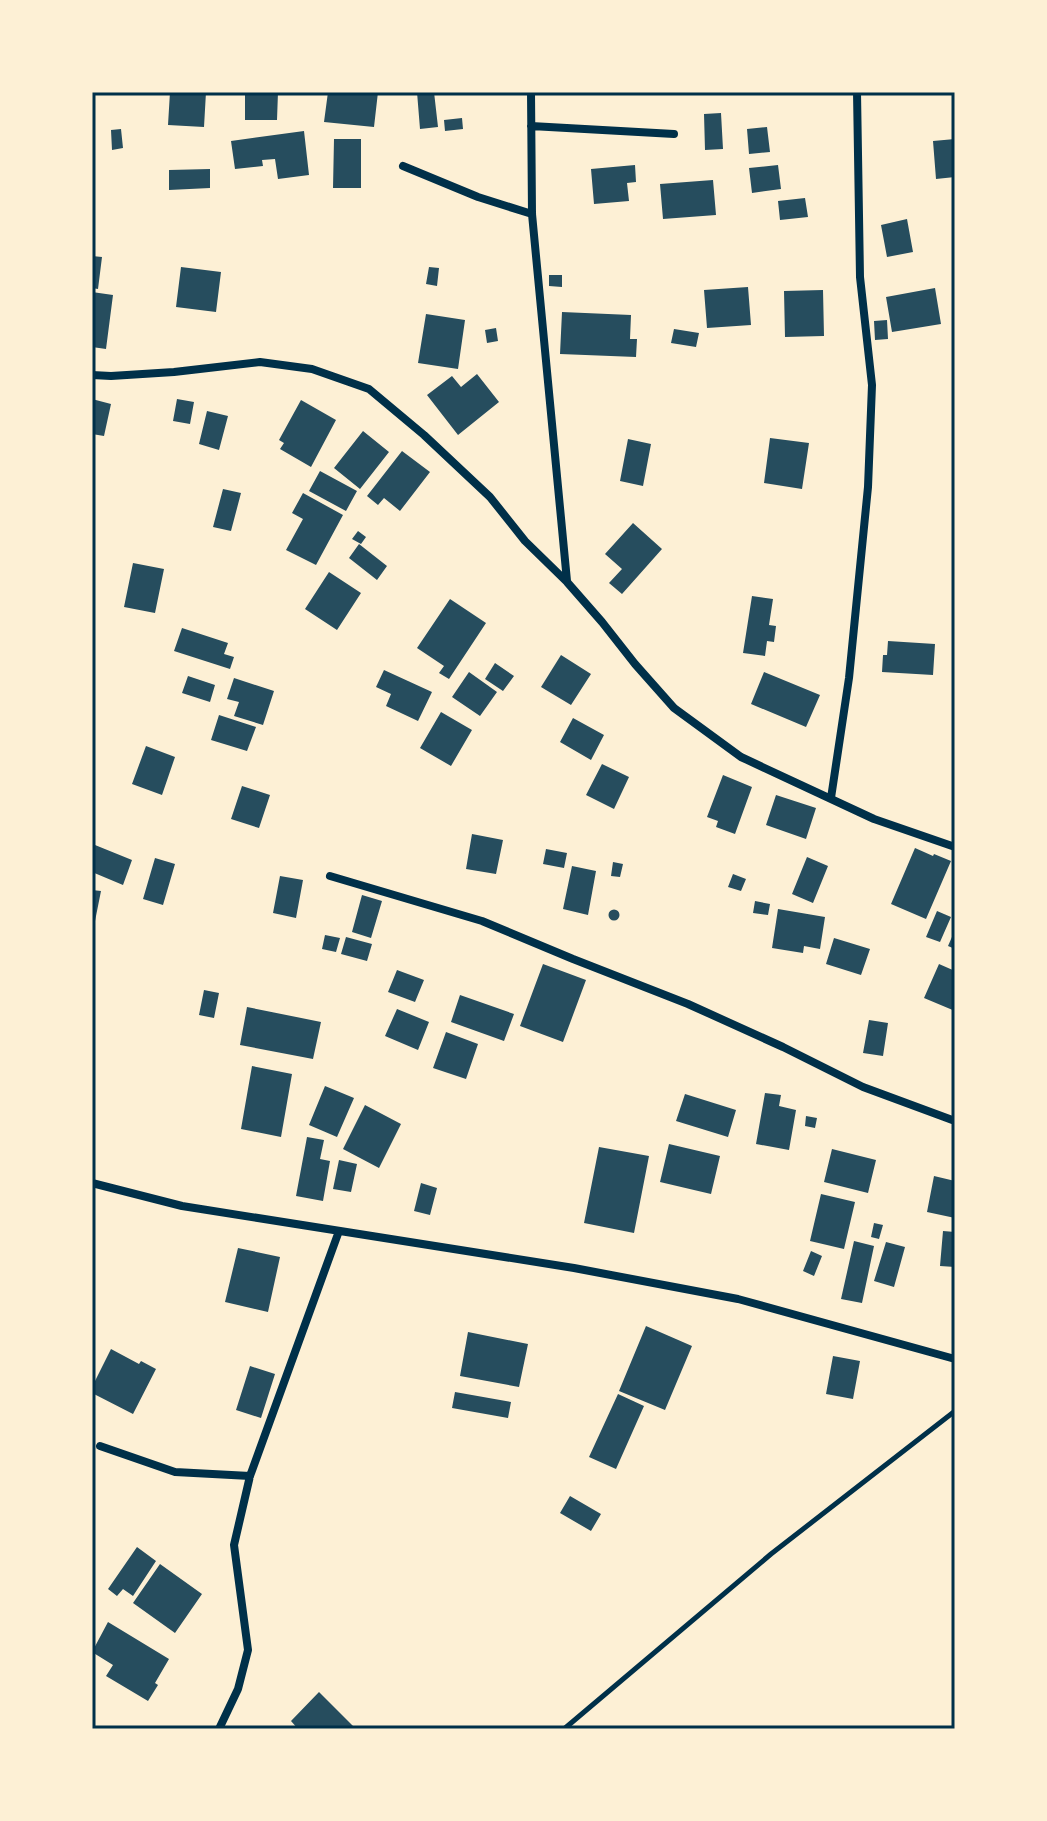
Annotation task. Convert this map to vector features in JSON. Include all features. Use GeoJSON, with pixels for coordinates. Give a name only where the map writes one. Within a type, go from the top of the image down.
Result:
{"type":"FeatureCollection","features":[{"type":"Feature","properties":{"kind":"street"},"geometry":{"type":"LineString","coordinates":[[531,92],[532,214],[567,582]]}},
{"type":"Feature","properties":{"kind":"street"},"geometry":{"type":"LineString","coordinates":[[831,798],[855,620],[868,487],[872,385],[860,277],[857,92]]}},
{"type":"Feature","properties":{"kind":"street"},"geometry":{"type":"LineString","coordinates":[[531,126],[674,134]]}},
{"type":"Feature","properties":{"kind":"street"},"geometry":{"type":"LineString","coordinates":[[403,166],[478,197],[532,214]]}},
{"type":"Feature","properties":{"kind":"street"},"geometry":{"type":"LineString","coordinates":[[92,375],[174,372],[260,362],[312,369],[369,389],[490,497],[525,541],[567,582],[674,708],[741,757],[874,819],[955,847]]}},
{"type":"Feature","properties":{"kind":"street"},"geometry":{"type":"LineString","coordinates":[[330,876],[482,921],[688,1004],[863,1087],[955,1121]]}},
{"type":"Feature","properties":{"kind":"street"},"geometry":{"type":"LineString","coordinates":[[92,1183],[182,1206],[574,1268],[738,1299],[955,1359]]}},
{"type":"Feature","properties":{"kind":"street"},"geometry":{"type":"LineString","coordinates":[[219,1729],[238,1689],[248,1650],[234,1545],[250,1476],[339,1231]]}},
{"type":"Feature","properties":{"kind":"street"},"geometry":{"type":"LineString","coordinates":[[100,1446],[175,1472],[250,1476]]}},
{"type":"Feature","properties":{"kind":"path"},"geometry":{"type":"LineString","coordinates":[[564,1729],[771,1554],[955,1411]]}},
{"type":"Feature","properties":{"kind":"building"},"geometry":{"type":"Polygon","coordinates":[[[170,92],[206,92],[204,127],[168,125],[170,92]]]}},
{"type":"Feature","properties":{"kind":"building"},"geometry":{"type":"Polygon","coordinates":[[[245,92],[278,92],[277,120],[245,120],[245,92]]]}},
{"type":"Feature","properties":{"kind":"building"},"geometry":{"type":"Polygon","coordinates":[[[328,92],[378,92],[374,127],[324,122],[328,92]]]}},
{"type":"Feature","properties":{"kind":"building"},"geometry":{"type":"Polygon","coordinates":[[[417,92],[434,92],[438,127],[420,129],[417,92]]]}},
{"type":"Feature","properties":{"kind":"building"},"geometry":{"type":"Polygon","coordinates":[[[721,113],[723,149],[705,150],[704,114],[721,113]]]}},
{"type":"Feature","properties":{"kind":"building"},"geometry":{"type":"Polygon","coordinates":[[[462,118],[463,129],[445,131],[444,120],[462,118]]]}},
{"type":"Feature","properties":{"kind":"building"},"geometry":{"type":"Polygon","coordinates":[[[767,127],[770,152],[749,154],[747,129],[767,127]]]}},
{"type":"Feature","properties":{"kind":"building"},"geometry":{"type":"Polygon","coordinates":[[[121,129],[123,148],[112,150],[111,130],[121,129]]]}},
{"type":"Feature","properties":{"kind":"building"},"geometry":{"type":"Polygon","coordinates":[[[304,131],[309,175],[278,179],[275,159],[262,160],[263,166],[235,169],[231,141],[304,131]]]}},
{"type":"Feature","properties":{"kind":"building"},"geometry":{"type":"Polygon","coordinates":[[[334,139],[361,139],[361,188],[333,188],[334,139]]]}},
{"type":"Feature","properties":{"kind":"building"},"geometry":{"type":"Polygon","coordinates":[[[955,139],[955,177],[936,179],[933,141],[955,139]]]}},
{"type":"Feature","properties":{"kind":"building"},"geometry":{"type":"Polygon","coordinates":[[[635,165],[636,182],[627,183],[629,201],[594,204],[591,169],[635,165]]]}},
{"type":"Feature","properties":{"kind":"building"},"geometry":{"type":"Polygon","coordinates":[[[778,165],[781,189],[752,193],[749,168],[778,165]]]}},
{"type":"Feature","properties":{"kind":"building"},"geometry":{"type":"Polygon","coordinates":[[[210,169],[210,188],[169,190],[169,170],[210,169]]]}},
{"type":"Feature","properties":{"kind":"building"},"geometry":{"type":"Polygon","coordinates":[[[713,180],[716,215],[663,219],[660,184],[713,180]]]}},
{"type":"Feature","properties":{"kind":"building"},"geometry":{"type":"Polygon","coordinates":[[[805,198],[808,217],[780,220],[778,201],[805,198]]]}},
{"type":"Feature","properties":{"kind":"building"},"geometry":{"type":"Polygon","coordinates":[[[907,219],[913,252],[887,257],[881,225],[907,219]]]}},
{"type":"Feature","properties":{"kind":"building"},"geometry":{"type":"Polygon","coordinates":[[[92,256],[102,257],[98,289],[92,288],[92,256]]]}},
{"type":"Feature","properties":{"kind":"building"},"geometry":{"type":"Polygon","coordinates":[[[181,267],[221,272],[216,312],[176,307],[181,267]]]}},
{"type":"Feature","properties":{"kind":"building"},"geometry":{"type":"Polygon","coordinates":[[[429,267],[439,268],[437,286],[426,284],[429,267]]]}},
{"type":"Feature","properties":{"kind":"building"},"geometry":{"type":"Polygon","coordinates":[[[549,275],[562,275],[562,287],[549,286],[549,275]]]}},
{"type":"Feature","properties":{"kind":"building"},"geometry":{"type":"Polygon","coordinates":[[[748,287],[751,325],[707,328],[704,290],[748,287]]]}},
{"type":"Feature","properties":{"kind":"building"},"geometry":{"type":"Polygon","coordinates":[[[935,288],[941,324],[892,332],[886,297],[935,288]]]}},
{"type":"Feature","properties":{"kind":"building"},"geometry":{"type":"Polygon","coordinates":[[[823,290],[824,336],[785,337],[784,291],[823,290]]]}},
{"type":"Feature","properties":{"kind":"building"},"geometry":{"type":"Polygon","coordinates":[[[92,292],[113,295],[106,349],[92,347],[92,292]]]}},
{"type":"Feature","properties":{"kind":"building"},"geometry":{"type":"Polygon","coordinates":[[[562,312],[631,315],[630,339],[637,339],[636,357],[560,354],[562,312]]]}},
{"type":"Feature","properties":{"kind":"building"},"geometry":{"type":"Polygon","coordinates":[[[426,314],[465,320],[458,369],[418,363],[426,314]]]}},
{"type":"Feature","properties":{"kind":"building"},"geometry":{"type":"Polygon","coordinates":[[[887,320],[888,339],[875,340],[874,321],[887,320]]]}},
{"type":"Feature","properties":{"kind":"building"},"geometry":{"type":"Polygon","coordinates":[[[496,328],[498,341],[487,343],[485,330],[496,328]]]}},
{"type":"Feature","properties":{"kind":"building"},"geometry":{"type":"Polygon","coordinates":[[[674,329],[699,333],[696,347],[671,343],[674,329]]]}},
{"type":"Feature","properties":{"kind":"building"},"geometry":{"type":"Polygon","coordinates":[[[477,374],[499,402],[458,435],[427,395],[452,376],[461,387],[477,374]]]}},
{"type":"Feature","properties":{"kind":"building"},"geometry":{"type":"Polygon","coordinates":[[[92,399],[111,404],[104,436],[92,434],[92,399]]]}},
{"type":"Feature","properties":{"kind":"building"},"geometry":{"type":"Polygon","coordinates":[[[177,399],[194,402],[190,424],[173,421],[177,399]]]}},
{"type":"Feature","properties":{"kind":"building"},"geometry":{"type":"Polygon","coordinates":[[[301,400],[336,420],[311,467],[280,449],[284,443],[279,440],[301,400]]]}},
{"type":"Feature","properties":{"kind":"building"},"geometry":{"type":"Polygon","coordinates":[[[207,411],[228,416],[219,450],[199,444],[207,411]]]}},
{"type":"Feature","properties":{"kind":"building"},"geometry":{"type":"Polygon","coordinates":[[[363,431],[389,452],[360,489],[334,468],[363,431]]]}},
{"type":"Feature","properties":{"kind":"building"},"geometry":{"type":"Polygon","coordinates":[[[770,438],[809,443],[802,489],[764,483],[770,438]]]}},
{"type":"Feature","properties":{"kind":"building"},"geometry":{"type":"Polygon","coordinates":[[[628,439],[651,444],[643,486],[620,481],[628,439]]]}},
{"type":"Feature","properties":{"kind":"building"},"geometry":{"type":"Polygon","coordinates":[[[402,451],[430,472],[400,511],[384,498],[378,505],[367,496],[402,451]]]}},
{"type":"Feature","properties":{"kind":"building"},"geometry":{"type":"Polygon","coordinates":[[[320,471],[357,491],[346,511],[309,491],[320,471]]]}},
{"type":"Feature","properties":{"kind":"building"},"geometry":{"type":"Polygon","coordinates":[[[223,489],[241,493],[231,531],[213,527],[223,489]]]}},
{"type":"Feature","properties":{"kind":"building"},"geometry":{"type":"Polygon","coordinates":[[[303,493],[343,515],[316,565],[286,550],[303,519],[292,513],[303,493]]]}},
{"type":"Feature","properties":{"kind":"building"},"geometry":{"type":"Polygon","coordinates":[[[633,523],[662,549],[622,594],[609,583],[622,569],[605,554],[633,523]]]}},
{"type":"Feature","properties":{"kind":"building"},"geometry":{"type":"Polygon","coordinates":[[[358,531],[366,537],[361,544],[352,539],[358,531]]]}},
{"type":"Feature","properties":{"kind":"building"},"geometry":{"type":"Polygon","coordinates":[[[359,544],[387,566],[377,580],[349,558],[359,544]]]}},
{"type":"Feature","properties":{"kind":"building"},"geometry":{"type":"Polygon","coordinates":[[[133,563],[164,569],[155,613],[124,607],[133,563]]]}},
{"type":"Feature","properties":{"kind":"building"},"geometry":{"type":"Polygon","coordinates":[[[329,572],[361,593],[337,630],[305,609],[329,572]]]}},
{"type":"Feature","properties":{"kind":"building"},"geometry":{"type":"Polygon","coordinates":[[[752,596],[773,599],[769,625],[776,626],[774,642],[767,641],[765,656],[743,653],[752,596]]]}},
{"type":"Feature","properties":{"kind":"building"},"geometry":{"type":"Polygon","coordinates":[[[450,599],[486,623],[449,679],[439,673],[444,666],[417,648],[450,599]]]}},
{"type":"Feature","properties":{"kind":"building"},"geometry":{"type":"Polygon","coordinates":[[[182,628],[228,643],[224,654],[234,657],[230,669],[174,651],[182,628]]]}},
{"type":"Feature","properties":{"kind":"building"},"geometry":{"type":"Polygon","coordinates":[[[888,641],[935,644],[933,675],[882,672],[888,641]]]}},
{"type":"Feature","properties":{"kind":"building"},"geometry":{"type":"Polygon","coordinates":[[[561,655],[591,674],[571,705],[541,687],[561,655]]]}},
{"type":"Feature","properties":{"kind":"building"},"geometry":{"type":"Polygon","coordinates":[[[495,663],[514,676],[503,691],[485,679],[495,663]]]}},
{"type":"Feature","properties":{"kind":"building"},"geometry":{"type":"Polygon","coordinates":[[[384,670],[432,692],[418,721],[386,706],[391,694],[376,687],[384,670]]]}},
{"type":"Feature","properties":{"kind":"building"},"geometry":{"type":"Polygon","coordinates":[[[469,672],[497,692],[480,716],[452,697],[469,672]]]}},
{"type":"Feature","properties":{"kind":"building"},"geometry":{"type":"Polygon","coordinates":[[[764,672],[820,695],[806,727],[751,704],[764,672]]]}},
{"type":"Feature","properties":{"kind":"building"},"geometry":{"type":"Polygon","coordinates":[[[188,676],[215,685],[210,702],[182,693],[188,676]]]}},
{"type":"Feature","properties":{"kind":"building"},"geometry":{"type":"Polygon","coordinates":[[[234,678],[274,691],[263,725],[234,716],[239,702],[227,699],[234,678]]]}},
{"type":"Feature","properties":{"kind":"building"},"geometry":{"type":"Polygon","coordinates":[[[441,712],[472,730],[451,766],[420,748],[441,712]]]}},
{"type":"Feature","properties":{"kind":"building"},"geometry":{"type":"Polygon","coordinates":[[[219,715],[256,727],[247,751],[211,740],[219,715]]]}},
{"type":"Feature","properties":{"kind":"building"},"geometry":{"type":"Polygon","coordinates":[[[573,718],[604,735],[591,760],[560,742],[573,718]]]}},
{"type":"Feature","properties":{"kind":"building"},"geometry":{"type":"Polygon","coordinates":[[[146,746],[175,757],[162,795],[132,784],[146,746]]]}},
{"type":"Feature","properties":{"kind":"building"},"geometry":{"type":"Polygon","coordinates":[[[602,764],[629,777],[614,809],[586,795],[602,764]]]}},
{"type":"Feature","properties":{"kind":"building"},"geometry":{"type":"Polygon","coordinates":[[[723,775],[752,787],[735,834],[716,827],[718,821],[707,817],[723,775]]]}},
{"type":"Feature","properties":{"kind":"building"},"geometry":{"type":"Polygon","coordinates":[[[242,786],[270,795],[259,828],[231,819],[242,786]]]}},
{"type":"Feature","properties":{"kind":"building"},"geometry":{"type":"Polygon","coordinates":[[[776,795],[816,808],[806,839],[766,825],[776,795]]]}},
{"type":"Feature","properties":{"kind":"building"},"geometry":{"type":"Polygon","coordinates":[[[472,834],[503,840],[496,874],[466,869],[472,834]]]}},
{"type":"Feature","properties":{"kind":"building"},"geometry":{"type":"Polygon","coordinates":[[[95,845],[132,860],[123,885],[92,872],[95,845]]]}},
{"type":"Feature","properties":{"kind":"building"},"geometry":{"type":"Polygon","coordinates":[[[915,848],[951,861],[926,919],[891,904],[915,848]]]}},
{"type":"Feature","properties":{"kind":"building"},"geometry":{"type":"Polygon","coordinates":[[[546,849],[567,853],[564,868],[543,864],[546,849]]]}},
{"type":"Feature","properties":{"kind":"building"},"geometry":{"type":"Polygon","coordinates":[[[807,857],[828,866],[813,903],[792,894],[807,857]]]}},
{"type":"Feature","properties":{"kind":"building"},"geometry":{"type":"Polygon","coordinates":[[[155,858],[175,864],[163,905],[143,899],[155,858]]]}},
{"type":"Feature","properties":{"kind":"building"},"geometry":{"type":"Polygon","coordinates":[[[613,862],[623,864],[620,877],[611,876],[613,862]]]}},
{"type":"Feature","properties":{"kind":"building"},"geometry":{"type":"Polygon","coordinates":[[[572,866],[596,871],[588,915],[563,909],[572,866]]]}},
{"type":"Feature","properties":{"kind":"building"},"geometry":{"type":"Polygon","coordinates":[[[733,874],[746,879],[741,891],[728,887],[733,874]]]}},
{"type":"Feature","properties":{"kind":"building"},"geometry":{"type":"Polygon","coordinates":[[[280,876],[303,880],[296,918],[273,913],[280,876]]]}},
{"type":"Feature","properties":{"kind":"building"},"geometry":{"type":"Polygon","coordinates":[[[92,890],[101,891],[93,931],[92,931],[92,890]]]}},
{"type":"Feature","properties":{"kind":"building"},"geometry":{"type":"Polygon","coordinates":[[[362,895],[382,901],[371,938],[352,932],[362,895]]]}},
{"type":"Feature","properties":{"kind":"building"},"geometry":{"type":"Polygon","coordinates":[[[755,901],[770,904],[768,915],[753,913],[755,901]]]}},
{"type":"Feature","properties":{"kind":"building"},"geometry":{"type":"Polygon","coordinates":[[[614,909],[620,915],[614,921],[608,915],[614,909]]]}},
{"type":"Feature","properties":{"kind":"building"},"geometry":{"type":"Polygon","coordinates":[[[778,909],[825,917],[820,949],[804,946],[803,953],[772,948],[778,909]]]}},
{"type":"Feature","properties":{"kind":"building"},"geometry":{"type":"Polygon","coordinates":[[[937,911],[951,917],[940,942],[926,937],[937,911]]]}},
{"type":"Feature","properties":{"kind":"building"},"geometry":{"type":"Polygon","coordinates":[[[955,930],[955,949],[948,946],[955,930]]]}},
{"type":"Feature","properties":{"kind":"building"},"geometry":{"type":"Polygon","coordinates":[[[325,935],[340,938],[336,952],[322,949],[325,935]]]}},
{"type":"Feature","properties":{"kind":"building"},"geometry":{"type":"Polygon","coordinates":[[[346,937],[372,944],[367,961],[341,954],[346,937]]]}},
{"type":"Feature","properties":{"kind":"building"},"geometry":{"type":"Polygon","coordinates":[[[834,938],[870,949],[861,975],[826,964],[834,938]]]}},
{"type":"Feature","properties":{"kind":"building"},"geometry":{"type":"Polygon","coordinates":[[[543,964],[586,980],[563,1042],[520,1026],[543,964]]]}},
{"type":"Feature","properties":{"kind":"building"},"geometry":{"type":"Polygon","coordinates":[[[939,964],[955,971],[955,1011],[924,998],[939,964]]]}},
{"type":"Feature","properties":{"kind":"building"},"geometry":{"type":"Polygon","coordinates":[[[397,970],[424,980],[415,1002],[388,992],[397,970]]]}},
{"type":"Feature","properties":{"kind":"building"},"geometry":{"type":"Polygon","coordinates":[[[204,990],[219,993],[214,1018],[199,1015],[204,990]]]}},
{"type":"Feature","properties":{"kind":"building"},"geometry":{"type":"Polygon","coordinates":[[[460,995],[514,1014],[504,1041],[451,1022],[460,995]]]}},
{"type":"Feature","properties":{"kind":"building"},"geometry":{"type":"Polygon","coordinates":[[[247,1007],[321,1022],[313,1059],[240,1045],[247,1007]]]}},
{"type":"Feature","properties":{"kind":"building"},"geometry":{"type":"Polygon","coordinates":[[[397,1009],[429,1022],[418,1050],[385,1036],[397,1009]]]}},
{"type":"Feature","properties":{"kind":"building"},"geometry":{"type":"Polygon","coordinates":[[[869,1020],[888,1023],[883,1056],[863,1053],[869,1020]]]}},
{"type":"Feature","properties":{"kind":"building"},"geometry":{"type":"Polygon","coordinates":[[[446,1032],[478,1044],[466,1079],[433,1068],[446,1032]]]}},
{"type":"Feature","properties":{"kind":"building"},"geometry":{"type":"Polygon","coordinates":[[[252,1066],[292,1074],[281,1137],[241,1129],[252,1066]]]}},
{"type":"Feature","properties":{"kind":"building"},"geometry":{"type":"Polygon","coordinates":[[[325,1086],[354,1098],[337,1137],[309,1125],[325,1086]]]}},
{"type":"Feature","properties":{"kind":"building"},"geometry":{"type":"Polygon","coordinates":[[[765,1093],[781,1095],[779,1106],[796,1110],[789,1150],[756,1144],[765,1093]]]}},
{"type":"Feature","properties":{"kind":"building"},"geometry":{"type":"Polygon","coordinates":[[[685,1094],[736,1110],[728,1137],[676,1121],[685,1094]]]}},
{"type":"Feature","properties":{"kind":"building"},"geometry":{"type":"Polygon","coordinates":[[[365,1105],[401,1124],[379,1168],[343,1149],[365,1105]]]}},
{"type":"Feature","properties":{"kind":"building"},"geometry":{"type":"Polygon","coordinates":[[[806,1116],[817,1118],[815,1128],[805,1126],[806,1116]]]}},
{"type":"Feature","properties":{"kind":"building"},"geometry":{"type":"Polygon","coordinates":[[[307,1137],[324,1140],[320,1159],[330,1161],[323,1201],[296,1196],[307,1137]]]}},
{"type":"Feature","properties":{"kind":"building"},"geometry":{"type":"Polygon","coordinates":[[[669,1144],[720,1156],[711,1194],[660,1182],[669,1144]]]}},
{"type":"Feature","properties":{"kind":"building"},"geometry":{"type":"Polygon","coordinates":[[[599,1147],[649,1156],[634,1233],[584,1223],[599,1147]]]}},
{"type":"Feature","properties":{"kind":"building"},"geometry":{"type":"Polygon","coordinates":[[[832,1149],[876,1160],[868,1193],[824,1182],[832,1149]]]}},
{"type":"Feature","properties":{"kind":"building"},"geometry":{"type":"Polygon","coordinates":[[[339,1160],[357,1164],[351,1192],[333,1189],[339,1160]]]}},
{"type":"Feature","properties":{"kind":"building"},"geometry":{"type":"Polygon","coordinates":[[[934,1176],[955,1181],[955,1218],[927,1212],[934,1176]]]}},
{"type":"Feature","properties":{"kind":"building"},"geometry":{"type":"Polygon","coordinates":[[[421,1183],[437,1188],[430,1215],[414,1211],[421,1183]]]}},
{"type":"Feature","properties":{"kind":"building"},"geometry":{"type":"Polygon","coordinates":[[[821,1194],[855,1202],[844,1249],[810,1241],[821,1194]]]}},
{"type":"Feature","properties":{"kind":"building"},"geometry":{"type":"Polygon","coordinates":[[[874,1223],[883,1225],[879,1239],[871,1237],[874,1223]]]}},
{"type":"Feature","properties":{"kind":"building"},"geometry":{"type":"Polygon","coordinates":[[[943,1231],[955,1232],[955,1267],[940,1266],[943,1231]]]}},
{"type":"Feature","properties":{"kind":"building"},"geometry":{"type":"Polygon","coordinates":[[[854,1241],[874,1246],[862,1303],[841,1299],[854,1241]]]}},
{"type":"Feature","properties":{"kind":"building"},"geometry":{"type":"Polygon","coordinates":[[[886,1242],[905,1247],[894,1287],[874,1281],[886,1242]]]}},
{"type":"Feature","properties":{"kind":"building"},"geometry":{"type":"Polygon","coordinates":[[[238,1248],[280,1257],[268,1312],[225,1302],[238,1248]]]}},
{"type":"Feature","properties":{"kind":"building"},"geometry":{"type":"Polygon","coordinates":[[[811,1251],[822,1256],[814,1276],[803,1271],[811,1251]]]}},
{"type":"Feature","properties":{"kind":"building"},"geometry":{"type":"Polygon","coordinates":[[[646,1326],[692,1346],[665,1410],[619,1391],[646,1326]]]}},
{"type":"Feature","properties":{"kind":"building"},"geometry":{"type":"Polygon","coordinates":[[[468,1332],[528,1344],[519,1387],[460,1376],[468,1332]]]}},
{"type":"Feature","properties":{"kind":"building"},"geometry":{"type":"Polygon","coordinates":[[[111,1349],[156,1369],[133,1414],[92,1393],[111,1349]]]}},
{"type":"Feature","properties":{"kind":"building"},"geometry":{"type":"Polygon","coordinates":[[[833,1356],[860,1361],[853,1399],[826,1394],[833,1356]]]}},
{"type":"Feature","properties":{"kind":"building"},"geometry":{"type":"Polygon","coordinates":[[[250,1366],[275,1374],[261,1418],[236,1410],[250,1366]]]}},
{"type":"Feature","properties":{"kind":"building"},"geometry":{"type":"Polygon","coordinates":[[[455,1392],[511,1402],[508,1418],[452,1408],[455,1392]]]}},
{"type":"Feature","properties":{"kind":"building"},"geometry":{"type":"Polygon","coordinates":[[[618,1394],[644,1406],[616,1469],[589,1457],[618,1394]]]}},
{"type":"Feature","properties":{"kind":"building"},"geometry":{"type":"Polygon","coordinates":[[[570,1496],[601,1514],[591,1531],[560,1513],[570,1496]]]}},
{"type":"Feature","properties":{"kind":"building"},"geometry":{"type":"Polygon","coordinates":[[[137,1547],[156,1561],[133,1596],[123,1589],[117,1596],[108,1589],[137,1547]]]}},
{"type":"Feature","properties":{"kind":"building"},"geometry":{"type":"Polygon","coordinates":[[[160,1564],[202,1594],[175,1633],[133,1603],[160,1564]]]}},
{"type":"Feature","properties":{"kind":"building"},"geometry":{"type":"Polygon","coordinates":[[[108,1622],[169,1659],[148,1701],[106,1676],[113,1665],[92,1652],[108,1622]]]}},
{"type":"Feature","properties":{"kind":"building"},"geometry":{"type":"Polygon","coordinates":[[[319,1692],[356,1729],[298,1729],[291,1721],[319,1692]]]}}]}
